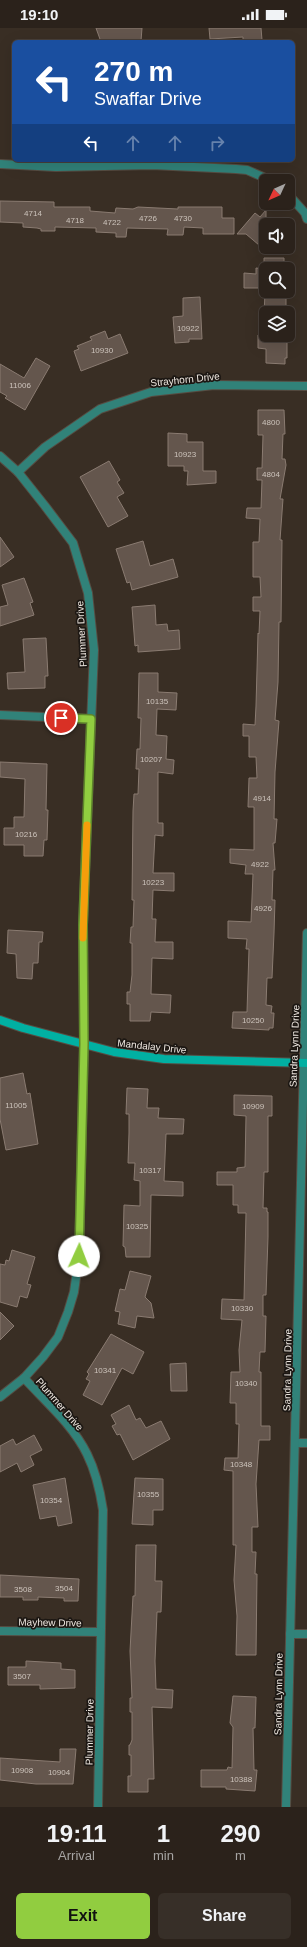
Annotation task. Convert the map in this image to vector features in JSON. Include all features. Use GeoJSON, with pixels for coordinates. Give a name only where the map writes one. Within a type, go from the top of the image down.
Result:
{"type":"FeatureCollection","features":[{"type":"Feature","properties":{"kind":"street"},"geometry":{"type":"LineString","coordinates":[[0,164],[56,168],[152,165],[248,170],[259,175]]}},
{"type":"Feature","properties":{"kind":"street"},"geometry":{"type":"LineString","coordinates":[[295,202],[306,215]]}},
{"type":"Feature","properties":{"kind":"street","name":"Strayhorn Drive"},"geometry":{"type":"LineString","coordinates":[[18,472],[45,447],[100,409],[151,392],[214,385],[307,386]]}},
{"type":"Feature","properties":{"kind":"street"},"geometry":{"type":"LineString","coordinates":[[0,456],[18,472]]}},
{"type":"Feature","properties":{"kind":"street","name":"Plummer Drive"},"geometry":{"type":"LineString","coordinates":[[18,472],[46,506],[72,543],[88,593],[94,650],[83,925],[84,1044],[79,1256],[74,1292],[58,1337],[43,1357],[24,1378],[68,1426],[86,1453],[98,1482],[103,1510],[98,1807]]}},
{"type":"Feature","properties":{"kind":"street"},"geometry":{"type":"LineString","coordinates":[[0,715],[91,719]]}},
{"type":"Feature","properties":{"kind":"street","name":"Sandra Lynn Drive"},"geometry":{"type":"LineString","coordinates":[[286,1807],[295,1443],[303,1254],[307,933]]}},
{"type":"Feature","properties":{"kind":"street","name":"Mandalay Drive"},"geometry":{"type":"LineString","coordinates":[[0,1020],[114,1052],[164,1059],[305,1063]]}},
{"type":"Feature","properties":{"kind":"street"},"geometry":{"type":"LineString","coordinates":[[0,1397],[24,1378]]}},
{"type":"Feature","properties":{"kind":"street"},"geometry":{"type":"LineString","coordinates":[[295,1443],[307,1443]]}},
{"type":"Feature","properties":{"kind":"street","name":"Mayhew Drive"},"geometry":{"type":"LineString","coordinates":[[0,1631],[100,1632]]}},
{"type":"Feature","properties":{"kind":"street"},"geometry":{"type":"LineString","coordinates":[[290,1634],[307,1634]]}},
{"type":"Feature","properties":{"kind":"building"},"geometry":{"type":"Polygon","coordinates":[[[96,28],[142,28],[141,40],[100,40],[96,28]]]}},
{"type":"Feature","properties":{"kind":"building"},"geometry":{"type":"Polygon","coordinates":[[[209,28],[261,28],[262,40],[243,40],[243,37],[210,39],[209,28]]]}},
{"type":"Feature","properties":{"kind":"building"},"geometry":{"type":"Polygon","coordinates":[[[0,201],[54,202],[54,207],[90,207],[90,211],[115,213],[116,208],[133,209],[138,207],[178,209],[178,207],[222,207],[222,218],[234,218],[234,234],[203,234],[203,228],[184,227],[183,235],[167,235],[168,229],[127,228],[126,237],[116,237],[116,233],[96,232],[96,228],[55,227],[55,231],[41,231],[41,229],[37,228],[23,227],[23,223],[0,222],[0,201]]]}},
{"type":"Feature","properties":{"kind":"building"},"geometry":{"type":"Polygon","coordinates":[[[266,210],[266,218],[259,218],[259,245],[246,234],[237,234],[255,213],[260,217],[266,210]]]}},
{"type":"Feature","properties":{"kind":"building"},"geometry":{"type":"Polygon","coordinates":[[[264,258],[284,258],[284,262],[264,262],[264,258]]]}},
{"type":"Feature","properties":{"kind":"building"},"geometry":{"type":"Polygon","coordinates":[[[256,268],[259,268],[259,288],[244,288],[244,273],[256,274],[256,268]]]}},
{"type":"Feature","properties":{"kind":"building"},"geometry":{"type":"Polygon","coordinates":[[[200,297],[202,339],[189,339],[189,342],[175,343],[173,317],[183,316],[183,298],[200,297]]]}},
{"type":"Feature","properties":{"kind":"building"},"geometry":{"type":"Polygon","coordinates":[[[265,298],[286,298],[286,306],[264,306],[265,298]]]}},
{"type":"Feature","properties":{"kind":"building"},"geometry":{"type":"Polygon","coordinates":[[[105,331],[108,339],[120,334],[128,353],[81,371],[74,351],[79,349],[77,346],[92,340],[90,337],[105,331]]]}},
{"type":"Feature","properties":{"kind":"building"},"geometry":{"type":"Polygon","coordinates":[[[258,335],[259,342],[287,342],[287,358],[285,358],[285,364],[266,363],[266,349],[258,348],[258,335]]]}},
{"type":"Feature","properties":{"kind":"building"},"geometry":{"type":"Polygon","coordinates":[[[36,358],[50,366],[25,410],[5,398],[7,396],[0,392],[0,364],[24,378],[36,358]]]}},
{"type":"Feature","properties":{"kind":"building"},"geometry":{"type":"Polygon","coordinates":[[[258,410],[284,410],[285,434],[283,434],[282,459],[285,459],[286,465],[280,499],[283,499],[280,540],[282,540],[281,622],[279,622],[278,682],[275,720],[279,721],[275,772],[274,819],[277,819],[275,843],[273,843],[275,870],[273,870],[272,900],[275,900],[272,978],[267,978],[266,1005],[272,1006],[271,1013],[274,1013],[273,1028],[269,1028],[269,1030],[232,1028],[233,1012],[247,1012],[249,949],[246,949],[247,939],[228,938],[228,921],[251,922],[253,874],[245,874],[246,865],[230,863],[230,849],[254,850],[254,807],[248,807],[249,778],[257,778],[256,757],[249,757],[249,736],[243,736],[243,724],[255,725],[256,706],[260,611],[253,611],[253,597],[261,597],[260,577],[253,577],[253,542],[259,542],[260,519],[246,518],[247,508],[261,508],[262,480],[257,480],[257,468],[262,468],[263,435],[258,435],[258,410]]]}},
{"type":"Feature","properties":{"kind":"building"},"geometry":{"type":"Polygon","coordinates":[[[168,433],[187,434],[187,442],[203,442],[203,471],[216,471],[216,483],[187,485],[188,471],[184,471],[184,466],[168,466],[168,433]]]}},
{"type":"Feature","properties":{"kind":"building"},"geometry":{"type":"Polygon","coordinates":[[[109,461],[120,480],[117,482],[124,493],[117,497],[128,516],[108,527],[80,477],[109,461]]]}},
{"type":"Feature","properties":{"kind":"building"},"geometry":{"type":"Polygon","coordinates":[[[0,537],[14,557],[0,567],[0,537]]]}},
{"type":"Feature","properties":{"kind":"building"},"geometry":{"type":"Polygon","coordinates":[[[143,541],[150,566],[173,559],[178,577],[132,590],[130,582],[127,583],[116,549],[143,541]]]}},
{"type":"Feature","properties":{"kind":"building"},"geometry":{"type":"Polygon","coordinates":[[[24,578],[33,602],[30,603],[34,615],[0,626],[0,607],[8,605],[2,585],[24,578]]]}},
{"type":"Feature","properties":{"kind":"building"},"geometry":{"type":"Polygon","coordinates":[[[155,605],[156,625],[167,624],[168,631],[179,630],[180,649],[138,652],[138,645],[135,646],[132,607],[155,605]]]}},
{"type":"Feature","properties":{"kind":"building"},"geometry":{"type":"Polygon","coordinates":[[[46,638],[48,676],[45,676],[45,688],[8,689],[7,673],[25,672],[23,639],[46,638]]]}},
{"type":"Feature","properties":{"kind":"building"},"geometry":{"type":"Polygon","coordinates":[[[139,673],[158,673],[158,692],[177,693],[176,710],[157,709],[156,735],[167,736],[166,759],[174,760],[173,774],[158,772],[158,823],[163,823],[163,836],[155,835],[153,873],[174,873],[174,891],[153,890],[152,919],[156,919],[155,942],[173,942],[173,959],[152,958],[151,994],[171,995],[170,1013],[151,1012],[150,1021],[130,1021],[130,1004],[127,1004],[127,992],[130,992],[132,975],[132,943],[130,943],[131,927],[133,927],[134,900],[132,900],[133,811],[134,794],[138,794],[139,769],[136,769],[137,749],[140,749],[141,718],[138,718],[139,673]]]}},
{"type":"Feature","properties":{"kind":"building"},"geometry":{"type":"Polygon","coordinates":[[[0,762],[47,764],[47,840],[44,840],[43,856],[24,856],[24,845],[4,845],[4,828],[14,828],[14,817],[24,817],[25,779],[0,777],[0,762]]]}},
{"type":"Feature","properties":{"kind":"building"},"geometry":{"type":"Polygon","coordinates":[[[8,930],[43,932],[42,942],[39,942],[38,963],[33,963],[32,979],[17,978],[16,954],[7,953],[8,930]]]}},
{"type":"Feature","properties":{"kind":"building"},"geometry":{"type":"Polygon","coordinates":[[[23,1073],[27,1094],[30,1093],[38,1144],[6,1150],[0,1119],[0,1078],[23,1073]]]}},
{"type":"Feature","properties":{"kind":"building"},"geometry":{"type":"Polygon","coordinates":[[[127,1088],[148,1089],[147,1108],[159,1108],[158,1118],[184,1119],[183,1134],[166,1134],[164,1181],[183,1182],[183,1196],[151,1195],[150,1257],[126,1257],[125,1247],[123,1246],[124,1205],[140,1206],[140,1181],[134,1180],[135,1163],[128,1163],[129,1114],[126,1114],[127,1088]]]}},
{"type":"Feature","properties":{"kind":"building"},"geometry":{"type":"Polygon","coordinates":[[[234,1095],[272,1096],[272,1116],[268,1116],[268,1172],[264,1172],[263,1208],[267,1208],[268,1212],[266,1295],[263,1295],[263,1316],[266,1316],[265,1352],[260,1352],[259,1372],[261,1372],[261,1426],[270,1426],[270,1440],[259,1440],[256,1484],[258,1527],[252,1527],[252,1552],[256,1552],[255,1574],[257,1574],[256,1655],[236,1655],[237,1616],[234,1580],[236,1545],[233,1545],[233,1471],[224,1470],[225,1458],[238,1458],[239,1424],[236,1424],[236,1403],[230,1403],[231,1372],[240,1372],[239,1350],[242,1320],[221,1319],[222,1299],[244,1300],[246,1213],[238,1213],[238,1205],[233,1205],[233,1185],[217,1185],[217,1172],[237,1172],[237,1168],[245,1167],[246,1116],[234,1115],[234,1095]]]}},
{"type":"Feature","properties":{"kind":"building"},"geometry":{"type":"Polygon","coordinates":[[[12,1250],[35,1257],[27,1284],[31,1285],[27,1298],[20,1296],[17,1307],[0,1302],[0,1264],[5,1265],[6,1260],[9,1261],[12,1250]]]}},
{"type":"Feature","properties":{"kind":"building"},"geometry":{"type":"Polygon","coordinates":[[[130,1271],[151,1276],[145,1297],[151,1303],[154,1318],[137,1316],[135,1328],[118,1324],[120,1312],[115,1311],[120,1289],[125,1290],[130,1271]]]}},
{"type":"Feature","properties":{"kind":"building"},"geometry":{"type":"Polygon","coordinates":[[[0,1312],[14,1326],[0,1340],[0,1312]]]}},
{"type":"Feature","properties":{"kind":"building"},"geometry":{"type":"Polygon","coordinates":[[[111,1334],[144,1352],[133,1374],[122,1368],[102,1405],[83,1395],[90,1381],[86,1379],[89,1374],[87,1372],[111,1334]]]}},
{"type":"Feature","properties":{"kind":"building"},"geometry":{"type":"Polygon","coordinates":[[[186,1363],[187,1391],[171,1391],[170,1364],[186,1363]]]}},
{"type":"Feature","properties":{"kind":"building"},"geometry":{"type":"Polygon","coordinates":[[[129,1405],[136,1420],[140,1418],[146,1428],[161,1421],[170,1439],[133,1460],[120,1434],[117,1435],[112,1426],[116,1424],[111,1415],[129,1405]]]}},
{"type":"Feature","properties":{"kind":"building"},"geometry":{"type":"Polygon","coordinates":[[[34,1435],[42,1450],[30,1456],[34,1465],[21,1472],[17,1463],[0,1472],[0,1446],[13,1439],[16,1445],[34,1435]]]}},
{"type":"Feature","properties":{"kind":"building"},"geometry":{"type":"Polygon","coordinates":[[[65,1478],[72,1523],[58,1526],[56,1516],[40,1519],[33,1485],[65,1478]]]}},
{"type":"Feature","properties":{"kind":"building"},"geometry":{"type":"Polygon","coordinates":[[[135,1478],[163,1479],[163,1510],[153,1510],[153,1525],[132,1524],[135,1478]]]}},
{"type":"Feature","properties":{"kind":"building"},"geometry":{"type":"Polygon","coordinates":[[[136,1545],[156,1545],[155,1581],[162,1581],[161,1612],[157,1612],[155,1661],[156,1689],[173,1690],[172,1708],[152,1707],[154,1779],[148,1779],[148,1792],[128,1792],[128,1776],[131,1776],[131,1755],[129,1755],[129,1745],[132,1740],[132,1712],[130,1712],[130,1698],[132,1698],[130,1651],[133,1596],[135,1596],[136,1545]]]}},
{"type":"Feature","properties":{"kind":"building"},"geometry":{"type":"Polygon","coordinates":[[[0,1575],[79,1579],[78,1601],[64,1601],[64,1598],[38,1597],[38,1600],[23,1600],[23,1597],[0,1597],[0,1575]]]}},
{"type":"Feature","properties":{"kind":"building"},"geometry":{"type":"Polygon","coordinates":[[[26,1661],[61,1663],[61,1669],[75,1670],[75,1688],[40,1689],[40,1685],[8,1685],[8,1667],[26,1667],[26,1661]]]}},
{"type":"Feature","properties":{"kind":"building"},"geometry":{"type":"Polygon","coordinates":[[[233,1696],[256,1697],[255,1728],[253,1728],[254,1770],[257,1770],[255,1791],[226,1789],[226,1787],[201,1787],[201,1770],[227,1770],[228,1767],[232,1768],[233,1727],[230,1723],[233,1696]]]}},
{"type":"Feature","properties":{"kind":"building"},"geometry":{"type":"Polygon","coordinates":[[[60,1749],[76,1749],[73,1784],[36,1784],[0,1780],[0,1758],[60,1762],[60,1749]]]}},
{"type":"Feature","properties":{"kind":"slow traffic"},"geometry":{"type":"LineString","coordinates":[[83,938],[87,825]]}},
{"type":"Feature","properties":{"kind":"route"},"geometry":{"type":"LineString","coordinates":[[61,718],[91,719],[83,925],[84,1044],[79,1256]]}}]}
